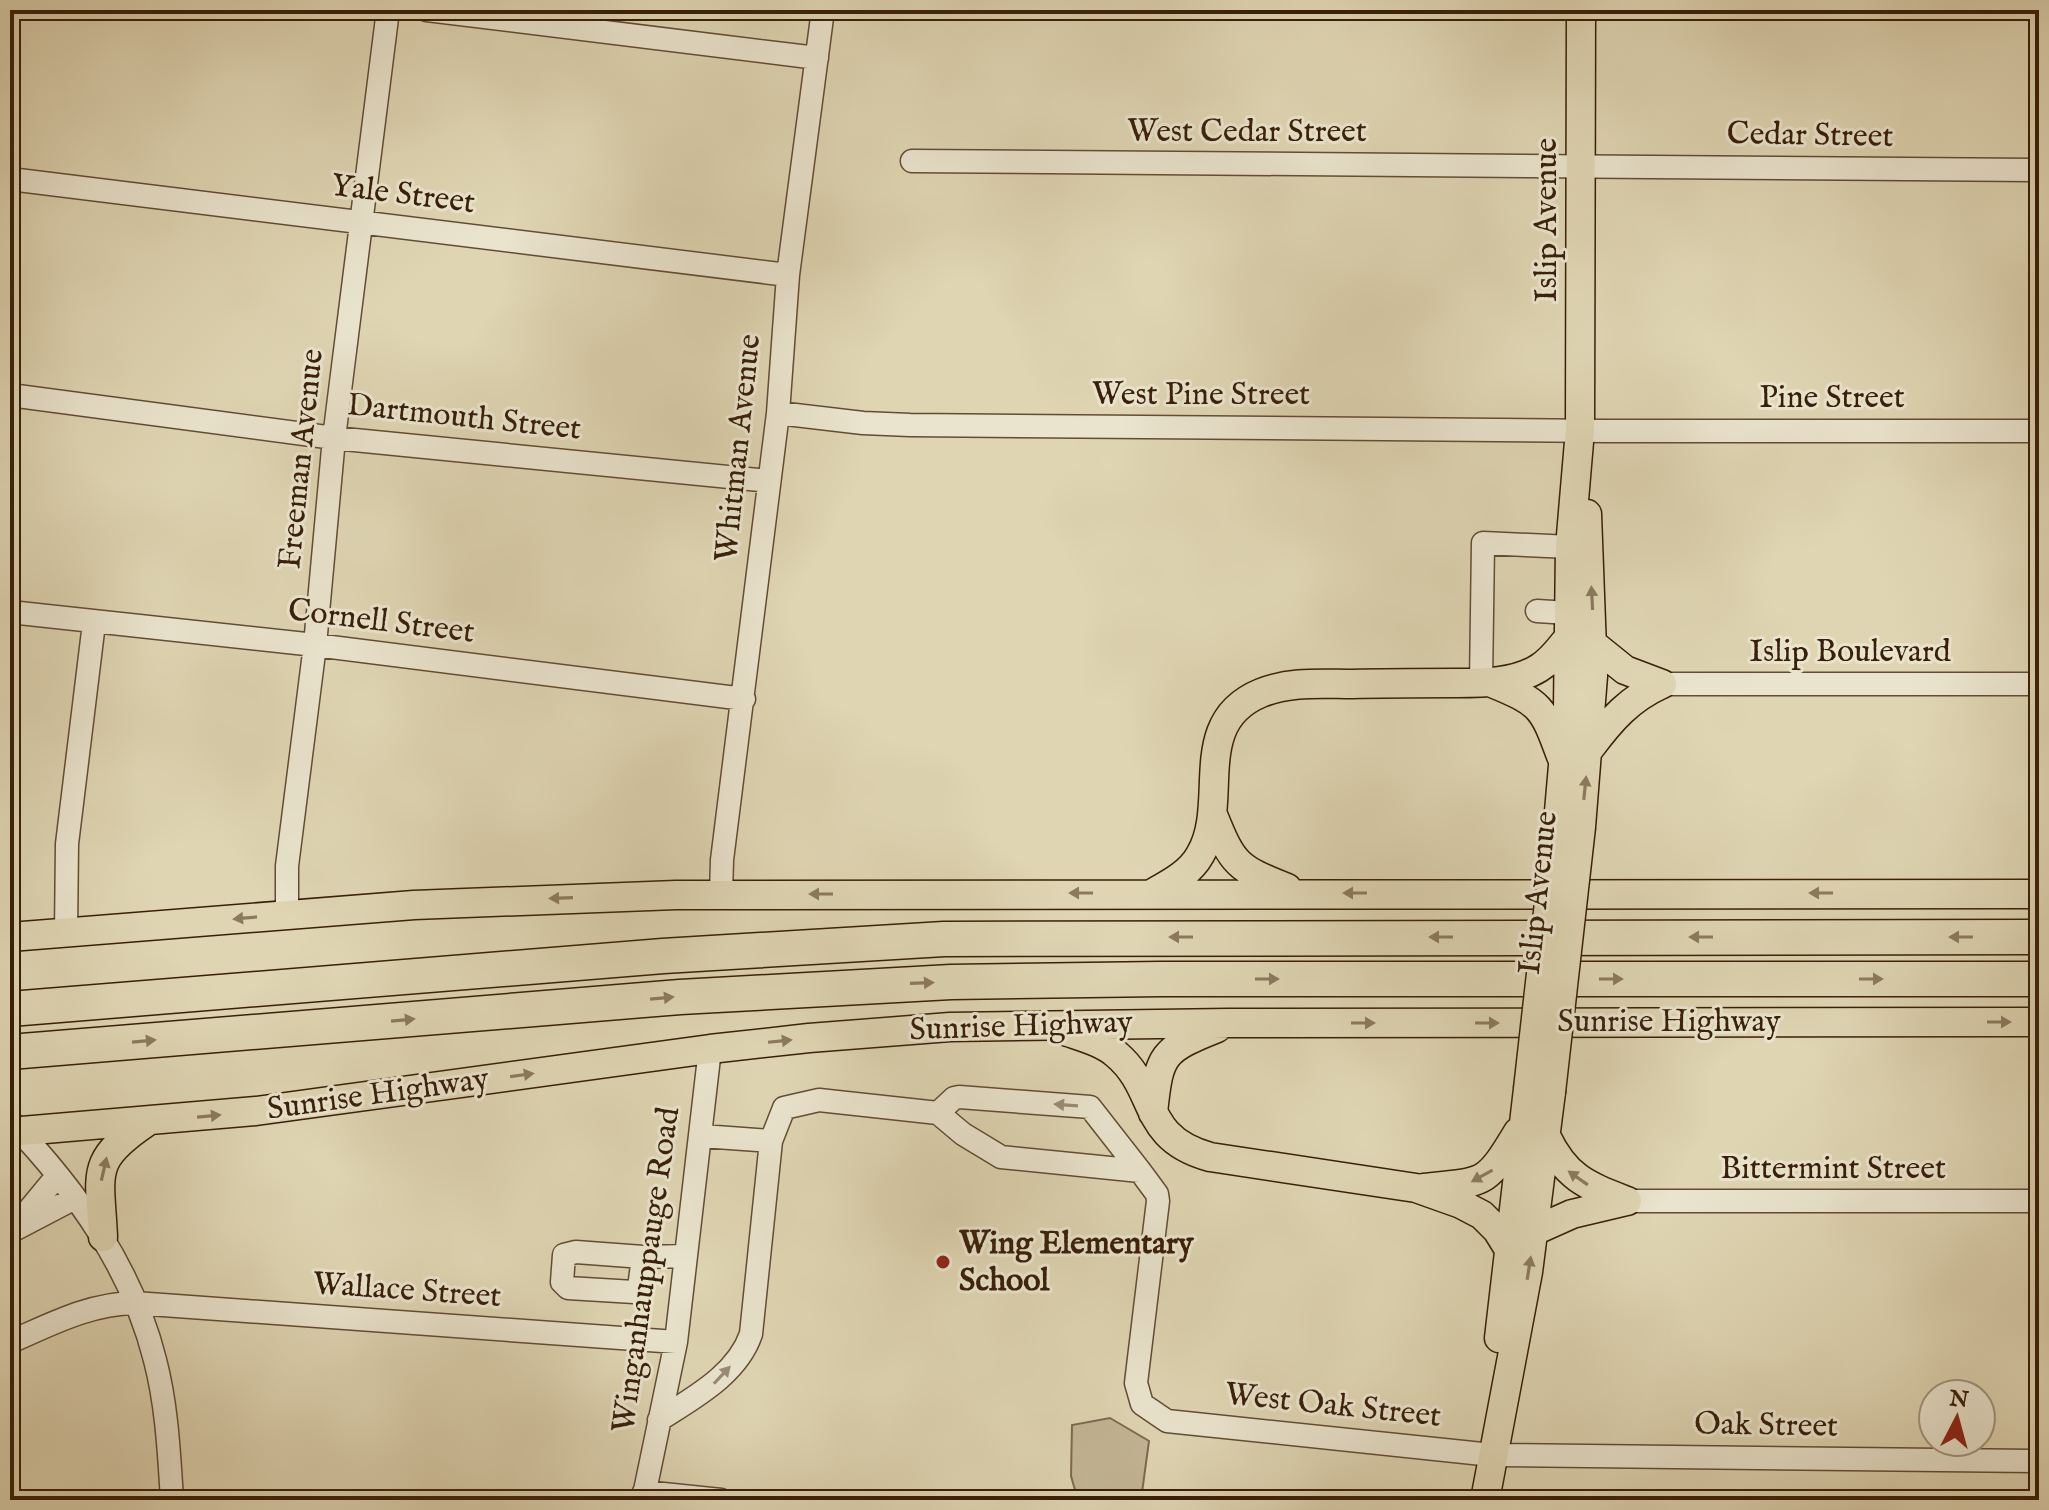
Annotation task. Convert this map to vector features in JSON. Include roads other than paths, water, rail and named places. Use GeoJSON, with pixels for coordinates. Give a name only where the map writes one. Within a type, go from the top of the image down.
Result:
{"type":"FeatureCollection","features":[{"type":"Feature","properties":{"kind":"highway"},"geometry":{"type":"LineString","coordinates":[[10,1009],[663,956],[944,939],[2039,937]]}},
{"type":"Feature","properties":{"kind":"highway","name":"Sunrise Highway"},"geometry":{"type":"LineString","coordinates":[[10,1052],[720,994],[951,982],[1161,979],[2039,979]]}},
{"type":"Feature","properties":{"kind":"main road","name":"Islip Avenue"},"geometry":{"type":"LineString","coordinates":[[1570,825],[1564,765],[1577,632],[1581,10]]}},
{"type":"Feature","properties":{"kind":"main road","name":"Islip Avenue"},"geometry":{"type":"LineString","coordinates":[[1492,1455],[1495,1376],[1510,1251],[1534,1130],[1570,825],[1589,749],[1570,547],[1580,430]]}},
{"type":"Feature","properties":{"kind":"main road"},"geometry":{"type":"LineString","coordinates":[[1153,893],[1178,878],[1199,857],[1213,815],[1214,768],[1220,735],[1229,718],[1254,696],[1294,684],[1486,683],[1540,667],[1577,632],[1625,670],[1662,684]]}},
{"type":"Feature","properties":{"kind":"main road"},"geometry":{"type":"LineString","coordinates":[[1486,683],[1530,699],[1538,706],[1549,722],[1564,765]]}},
{"type":"Feature","properties":{"kind":"main road"},"geometry":{"type":"LineString","coordinates":[[1589,749],[1621,709],[1662,684]]}},
{"type":"Feature","properties":{"kind":"main road"},"geometry":{"type":"LineString","coordinates":[[1213,815],[1228,852],[1235,861],[1253,874],[1299,893]]}},
{"type":"Feature","properties":{"kind":"main road"},"geometry":{"type":"LineString","coordinates":[[10,937],[467,902],[721,894],[2039,894]]}},
{"type":"Feature","properties":{"kind":"main road","name":"Sunrise Highway"},"geometry":{"type":"LineString","coordinates":[[13,1128],[149,1121],[323,1104],[710,1049],[889,1031],[1042,1024],[2039,1022]]}},
{"type":"Feature","properties":{"kind":"main road"},"geometry":{"type":"LineString","coordinates":[[1153,1114],[1159,1070],[1168,1054],[1184,1042],[1229,1023]]}},
{"type":"Feature","properties":{"kind":"main road"},"geometry":{"type":"LineString","coordinates":[[1042,1024],[1097,1043],[1116,1054],[1130,1069],[1163,1131],[1179,1145],[1210,1157],[1416,1188],[1482,1215],[1497,1230],[1510,1251]]}},
{"type":"Feature","properties":{"kind":"main road"},"geometry":{"type":"LineString","coordinates":[[103,1237],[101,1178],[107,1154],[119,1141],[149,1121]]}},
{"type":"Feature","properties":{"kind":"main road","name":"Islip Avenue"},"geometry":{"type":"LineString","coordinates":[[1485,1500],[1534,1231],[1534,1130]]}},
{"type":"Feature","properties":{"kind":"main road"},"geometry":{"type":"LineString","coordinates":[[1416,1188],[1474,1182],[1484,1178],[1534,1130],[1578,1180],[1627,1201]]}},
{"type":"Feature","properties":{"kind":"main road"},"geometry":{"type":"LineString","coordinates":[[1534,1231],[1572,1214],[1627,1201]]}},
{"type":"Feature","properties":{"kind":"street","name":"Freeman Avenue"},"geometry":{"type":"LineString","coordinates":[[287,915],[287,866],[315,645],[334,438],[388,10]]}},
{"type":"Feature","properties":{"kind":"street"},"geometry":{"type":"LineString","coordinates":[[427,10],[817,58]]}},
{"type":"Feature","properties":{"kind":"street","name":"Whitman Avenue"},"geometry":{"type":"LineString","coordinates":[[721,894],[722,860],[778,413],[788,275],[823,10]]}},
{"type":"Feature","properties":{"kind":"street","name":"West Cedar Street"},"geometry":{"type":"LineString","coordinates":[[912,161],[1581,166]]}},
{"type":"Feature","properties":{"kind":"street","name":"Cedar Street"},"geometry":{"type":"LineString","coordinates":[[1581,166],[2039,170]]}},
{"type":"Feature","properties":{"kind":"street","name":"Yale Street"},"geometry":{"type":"LineString","coordinates":[[10,179],[788,275]]}},
{"type":"Feature","properties":{"kind":"street","name":"Dartmouth Street"},"geometry":{"type":"LineString","coordinates":[[10,395],[334,438],[769,481]]}},
{"type":"Feature","properties":{"kind":"street","name":"West Pine Street"},"geometry":{"type":"LineString","coordinates":[[778,413],[910,425],[1624,429]]}},
{"type":"Feature","properties":{"kind":"street","name":"Pine Street"},"geometry":{"type":"LineString","coordinates":[[1624,429],[2039,431]]}},
{"type":"Feature","properties":{"kind":"street"},"geometry":{"type":"LineString","coordinates":[[1486,683],[1483,543],[1570,547]]}},
{"type":"Feature","properties":{"kind":"street"},"geometry":{"type":"LineString","coordinates":[[1537,611],[1577,632]]}},
{"type":"Feature","properties":{"kind":"street","name":"Cornell Street"},"geometry":{"type":"LineString","coordinates":[[10,612],[315,645],[744,699]]}},
{"type":"Feature","properties":{"kind":"street"},"geometry":{"type":"LineString","coordinates":[[66,932],[67,844],[94,623]]}},
{"type":"Feature","properties":{"kind":"street","name":"Islip Boulevard"},"geometry":{"type":"LineString","coordinates":[[1662,684],[2039,684]]}},
{"type":"Feature","properties":{"kind":"street","name":"Winganhauppauge Road"},"geometry":{"type":"LineString","coordinates":[[644,1496],[676,1342],[710,1049]]}},
{"type":"Feature","properties":{"kind":"street"},"geometry":{"type":"LineString","coordinates":[[938,1113],[959,1097],[1090,1107],[1140,1171]]}},
{"type":"Feature","properties":{"kind":"street"},"geometry":{"type":"LineString","coordinates":[[659,1420],[712,1386],[747,1345],[751,1334],[771,1141],[784,1108],[819,1100],[938,1113],[963,1134],[1001,1157],[1140,1171]]}},
{"type":"Feature","properties":{"kind":"street"},"geometry":{"type":"LineString","coordinates":[[13,1128],[57,1176],[103,1237],[135,1303],[160,1381],[172,1500]]}},
{"type":"Feature","properties":{"kind":"street"},"geometry":{"type":"LineString","coordinates":[[702,1136],[771,1141]]}},
{"type":"Feature","properties":{"kind":"street","name":"West Oak Street"},"geometry":{"type":"LineString","coordinates":[[1140,1171],[1157,1194],[1158,1201],[1136,1383],[1142,1404],[1167,1421],[1492,1455]]}},
{"type":"Feature","properties":{"kind":"street"},"geometry":{"type":"LineString","coordinates":[[12,1231],[57,1176]]}},
{"type":"Feature","properties":{"kind":"street"},"geometry":{"type":"LineString","coordinates":[[12,1231],[75,1198]]}},
{"type":"Feature","properties":{"kind":"street","name":"Bittermint Street"},"geometry":{"type":"LineString","coordinates":[[1627,1201],[2039,1201]]}},
{"type":"Feature","properties":{"kind":"street"},"geometry":{"type":"LineString","coordinates":[[643,1257],[686,1256]]}},
{"type":"Feature","properties":{"kind":"street","name":"Wallace Street"},"geometry":{"type":"LineString","coordinates":[[10,1342],[81,1311],[107,1304],[135,1303],[676,1342]]}},
{"type":"Feature","properties":{"kind":"street","name":"Oak Street"},"geometry":{"type":"LineString","coordinates":[[1492,1455],[2039,1461]]}},
{"type":"Feature","properties":{"kind":"street"},"geometry":{"type":"LineString","coordinates":[[644,1496],[721,1500]]}},
{"type":"Feature","properties":{"kind":"place","name":"Wing Elementary School"},"geometry":{"type":"Point","coordinates":[943,1262]}}]}
